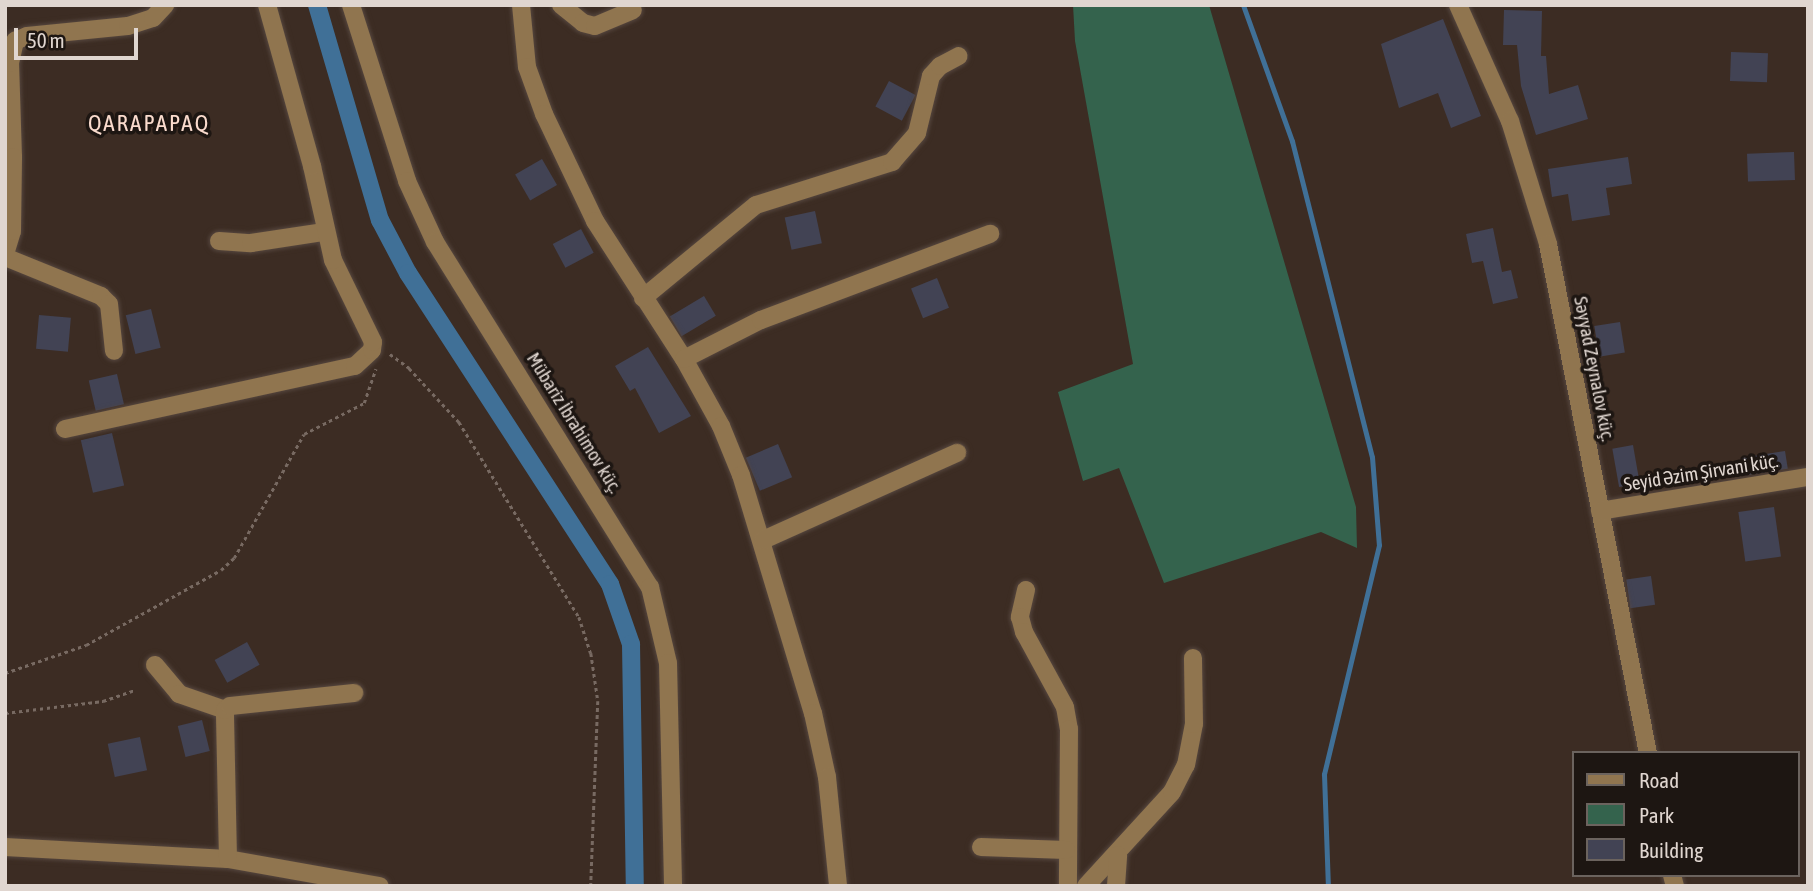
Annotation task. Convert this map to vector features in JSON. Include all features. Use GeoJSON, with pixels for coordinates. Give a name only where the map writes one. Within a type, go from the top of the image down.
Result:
{"type":"FeatureCollection","features":[{"type":"Feature","properties":{"kind":"street"},"geometry":{"type":"LineString","coordinates":[[114,351],[108,304],[101,296],[5,256],[12,231],[9,156],[10,63],[15,41],[27,36],[128,26],[153,18],[165,5]]}},
{"type":"Feature","properties":{"kind":"street"},"geometry":{"type":"LineString","coordinates":[[65,429],[355,366],[365,359],[373,342],[333,260],[324,232],[312,166],[267,5]]}},
{"type":"Feature","properties":{"kind":"street","name":"Mübariz İbrahimov küç."},"geometry":{"type":"LineString","coordinates":[[351,5],[407,181],[435,242],[650,587],[668,663],[673,886]]}},
{"type":"Feature","properties":{"kind":"street"},"geometry":{"type":"LineString","coordinates":[[521,5],[527,67],[544,114],[595,221],[684,359],[721,426],[763,540],[813,713],[827,777],[838,886]]}},
{"type":"Feature","properties":{"kind":"street"},"geometry":{"type":"LineString","coordinates":[[561,5],[583,23],[595,26],[633,10]]}},
{"type":"Feature","properties":{"kind":"street","name":"Səyyad Zeynalov küç."},"geometry":{"type":"LineString","coordinates":[[1458,5],[1532,182],[1548,244],[1648,751]]}},
{"type":"Feature","properties":{"kind":"street"},"geometry":{"type":"LineString","coordinates":[[643,298],[756,205],[892,162],[917,133],[931,76],[940,65],[959,56]]}},
{"type":"Feature","properties":{"kind":"street"},"geometry":{"type":"LineString","coordinates":[[219,241],[251,243],[324,232]]}},
{"type":"Feature","properties":{"kind":"street"},"geometry":{"type":"LineString","coordinates":[[684,359],[761,320],[990,234]]}},
{"type":"Feature","properties":{"kind":"street"},"geometry":{"type":"LineString","coordinates":[[763,540],[957,453]]}},
{"type":"Feature","properties":{"kind":"street","name":"Seyid Əzim Şirvani küç."},"geometry":{"type":"LineString","coordinates":[[1600,511],[1808,477]]}},
{"type":"Feature","properties":{"kind":"street"},"geometry":{"type":"LineString","coordinates":[[1026,590],[1020,617],[1024,632],[1065,707],[1069,729],[1066,850],[1068,886]]}},
{"type":"Feature","properties":{"kind":"street"},"geometry":{"type":"LineString","coordinates":[[1086,886],[1118,855],[1171,792],[1186,765],[1194,724],[1193,658]]}},
{"type":"Feature","properties":{"kind":"street"},"geometry":{"type":"LineString","coordinates":[[155,665],[179,694],[225,710],[354,693]]}},
{"type":"Feature","properties":{"kind":"street"},"geometry":{"type":"LineString","coordinates":[[225,710],[228,859]]}},
{"type":"Feature","properties":{"kind":"street"},"geometry":{"type":"LineString","coordinates":[[981,847],[1066,850]]}},
{"type":"Feature","properties":{"kind":"street"},"geometry":{"type":"LineString","coordinates":[[5,848],[228,859],[380,886]]}},
{"type":"Feature","properties":{"kind":"street"},"geometry":{"type":"LineString","coordinates":[[1116,886],[1118,855]]}},
{"type":"Feature","properties":{"kind":"path"},"geometry":{"type":"LineString","coordinates":[[5,673],[86,645],[228,564],[304,434],[364,403],[376,366],[373,342]]}},
{"type":"Feature","properties":{"kind":"path"},"geometry":{"type":"LineString","coordinates":[[373,342],[409,368],[459,422],[579,617],[591,653],[598,701],[591,886]]}},
{"type":"Feature","properties":{"kind":"path"},"geometry":{"type":"LineString","coordinates":[[5,713],[103,701],[135,690]]}},
{"type":"Feature","properties":{"kind":"green space"},"geometry":{"type":"Polygon","coordinates":[[[1073,5],[1209,5],[1356,507],[1357,548],[1321,532],[1164,583],[1119,468],[1083,481],[1058,392],[1133,364],[1075,41],[1073,5]]]}},
{"type":"Feature","properties":{"kind":"building"},"geometry":{"type":"Polygon","coordinates":[[[1504,10],[1542,11],[1541,56],[1546,56],[1549,94],[1578,85],[1588,119],[1536,135],[1521,86],[1517,45],[1503,45],[1504,10]]]}},
{"type":"Feature","properties":{"kind":"building"},"geometry":{"type":"Polygon","coordinates":[[[1443,19],[1481,116],[1451,128],[1438,93],[1399,108],[1381,44],[1443,19]]]}},
{"type":"Feature","properties":{"kind":"building"},"geometry":{"type":"Polygon","coordinates":[[[1731,52],[1768,53],[1767,82],[1730,81],[1731,52]]]}},
{"type":"Feature","properties":{"kind":"building"},"geometry":{"type":"Polygon","coordinates":[[[889,81],[915,95],[902,121],[875,107],[889,81]]]}},
{"type":"Feature","properties":{"kind":"building"},"geometry":{"type":"Polygon","coordinates":[[[1794,152],[1795,180],[1748,182],[1747,154],[1794,152]]]}},
{"type":"Feature","properties":{"kind":"building"},"geometry":{"type":"Polygon","coordinates":[[[1628,157],[1632,184],[1606,188],[1610,215],[1572,221],[1568,194],[1552,197],[1548,169],[1628,157]]]}},
{"type":"Feature","properties":{"kind":"building"},"geometry":{"type":"Polygon","coordinates":[[[542,159],[557,185],[530,200],[515,174],[542,159]]]}},
{"type":"Feature","properties":{"kind":"building"},"geometry":{"type":"Polygon","coordinates":[[[815,211],[822,243],[792,250],[785,217],[815,211]]]}},
{"type":"Feature","properties":{"kind":"building"},"geometry":{"type":"Polygon","coordinates":[[[1493,228],[1502,272],[1511,270],[1518,298],[1493,304],[1483,261],[1472,263],[1466,234],[1493,228]]]}},
{"type":"Feature","properties":{"kind":"building"},"geometry":{"type":"Polygon","coordinates":[[[581,229],[594,253],[565,268],[553,244],[581,229]]]}},
{"type":"Feature","properties":{"kind":"building"},"geometry":{"type":"Polygon","coordinates":[[[937,278],[949,308],[923,318],[911,288],[937,278]]]}},
{"type":"Feature","properties":{"kind":"building"},"geometry":{"type":"Polygon","coordinates":[[[704,296],[716,316],[682,336],[670,317],[704,296]]]}},
{"type":"Feature","properties":{"kind":"building"},"geometry":{"type":"Polygon","coordinates":[[[151,309],[161,348],[135,354],[126,315],[151,309]]]}},
{"type":"Feature","properties":{"kind":"building"},"geometry":{"type":"Polygon","coordinates":[[[39,315],[71,318],[68,352],[36,349],[39,315]]]}},
{"type":"Feature","properties":{"kind":"building"},"geometry":{"type":"Polygon","coordinates":[[[1620,322],[1625,353],[1599,357],[1594,326],[1620,322]]]}},
{"type":"Feature","properties":{"kind":"building"},"geometry":{"type":"Polygon","coordinates":[[[648,347],[691,416],[659,433],[635,388],[630,391],[615,366],[648,347]]]}},
{"type":"Feature","properties":{"kind":"building"},"geometry":{"type":"Polygon","coordinates":[[[117,374],[124,404],[96,411],[89,381],[117,374]]]}},
{"type":"Feature","properties":{"kind":"building"},"geometry":{"type":"Polygon","coordinates":[[[112,433],[124,486],[93,493],[81,440],[112,433]]]}},
{"type":"Feature","properties":{"kind":"building"},"geometry":{"type":"Polygon","coordinates":[[[778,444],[792,477],[760,491],[746,458],[778,444]]]}},
{"type":"Feature","properties":{"kind":"building"},"geometry":{"type":"Polygon","coordinates":[[[1633,445],[1640,483],[1619,487],[1612,449],[1633,445]]]}},
{"type":"Feature","properties":{"kind":"building"},"geometry":{"type":"Polygon","coordinates":[[[1785,451],[1788,469],[1745,476],[1743,458],[1785,451]]]}},
{"type":"Feature","properties":{"kind":"building"},"geometry":{"type":"Polygon","coordinates":[[[1774,507],[1781,557],[1745,562],[1738,512],[1774,507]]]}},
{"type":"Feature","properties":{"kind":"building"},"geometry":{"type":"Polygon","coordinates":[[[1651,576],[1655,605],[1630,608],[1626,579],[1651,576]]]}},
{"type":"Feature","properties":{"kind":"building"},"geometry":{"type":"Polygon","coordinates":[[[247,642],[260,665],[227,683],[215,660],[247,642]]]}},
{"type":"Feature","properties":{"kind":"building"},"geometry":{"type":"Polygon","coordinates":[[[202,720],[210,751],[185,757],[178,726],[202,720]]]}},
{"type":"Feature","properties":{"kind":"building"},"geometry":{"type":"Polygon","coordinates":[[[140,737],[147,770],[115,777],[108,744],[140,737]]]}},
{"type":"Feature","properties":{"kind":"waterway"},"geometry":{"type":"LineString","coordinates":[[317,5],[380,220],[408,273],[610,584],[631,644],[635,886]]}},
{"type":"Feature","properties":{"kind":"waterway"},"geometry":{"type":"LineString","coordinates":[[1243,5],[1292,141],[1372,457],[1379,545],[1324,774],[1328,886]]}},
{"type":"Feature","properties":{"kind":"district","name":"QARAPAPAQ"},"geometry":{"type":"Point","coordinates":[149,123]}}]}
